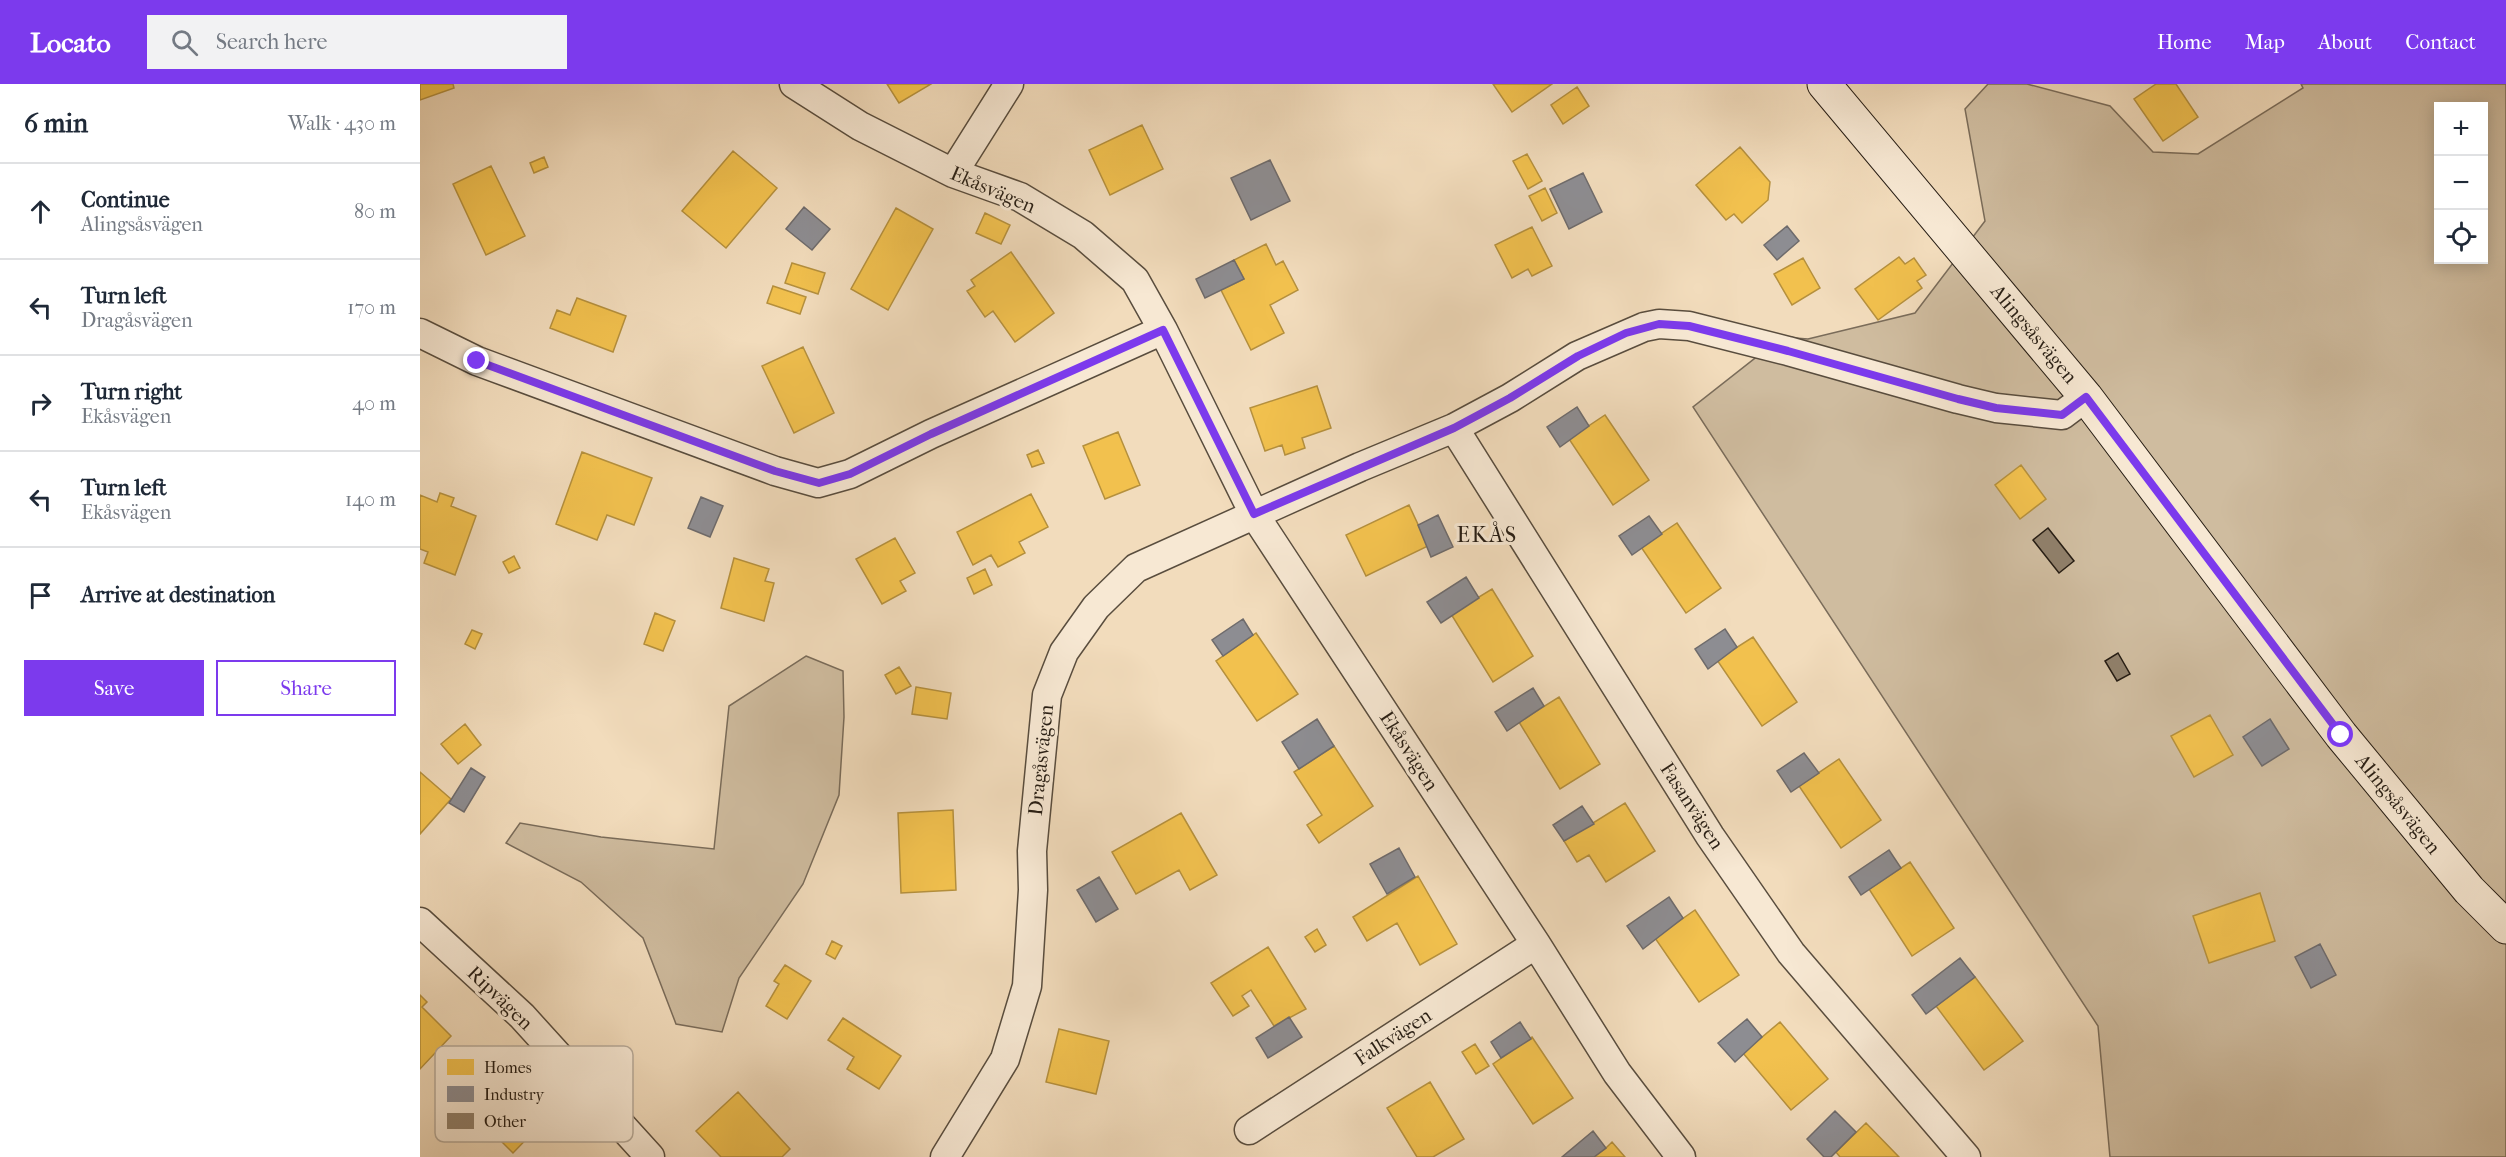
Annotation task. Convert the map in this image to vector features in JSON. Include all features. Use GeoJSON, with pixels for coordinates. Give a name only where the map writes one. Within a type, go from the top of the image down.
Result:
{"type":"FeatureCollection","features":[{"type":"Feature","properties":{"kind":"main road","name":"Alingsåsvägen"},"geometry":{"type":"LineString","coordinates":[[1824,84],[2086,397],[2341,735],[2469,890],[2506,927]]}},
{"type":"Feature","properties":{"kind":"street","name":"Ekåsvägen"},"geometry":{"type":"LineString","coordinates":[[794,84],[860,126],[953,173],[1020,197],[1083,236],[1135,280],[1163,330],[1254,514],[1536,944],[1617,1073],[1681,1157]]}},
{"type":"Feature","properties":{"kind":"street"},"geometry":{"type":"LineString","coordinates":[[953,173],[1009,84]]}},
{"type":"Feature","properties":{"kind":"street","name":"Dragåsvägen"},"geometry":{"type":"LineString","coordinates":[[945,1157],[1005,1059],[1027,986],[1033,890],[1032,851],[1041,736],[1047,695],[1064,652],[1096,607],[1136,568],[1254,514],[1454,428],[1510,398],[1578,356],[1626,333],[1659,324],[1700,329],[1996,408],[2062,415],[2086,397]]}},
{"type":"Feature","properties":{"kind":"street"},"geometry":{"type":"LineString","coordinates":[[420,333],[477,361],[775,471],[819,483],[850,474],[931,434],[1163,330]]}},
{"type":"Feature","properties":{"kind":"street","name":"Fasanvägen"},"geometry":{"type":"LineString","coordinates":[[1454,428],[1710,836],[1785,944],[1966,1157]]}},
{"type":"Feature","properties":{"kind":"street","name":"Ripvägen"},"geometry":{"type":"LineString","coordinates":[[420,922],[522,1016],[549,1046]]}},
{"type":"Feature","properties":{"kind":"street","name":"Falkvägen"},"geometry":{"type":"LineString","coordinates":[[1249,1130],[1536,944]]}},
{"type":"Feature","properties":{"kind":"street","name":"Ripvägen"},"geometry":{"type":"LineString","coordinates":[[633,1138],[650,1157]]}},
{"type":"Feature","properties":{"kind":"shaded area"},"geometry":{"type":"Polygon","coordinates":[[[1988,84],[2027,84],[2110,106],[2153,152],[2198,154],[2303,88],[2301,84],[2506,84],[2506,1157],[2110,1157],[2098,1026],[1693,407],[1782,337],[1808,339],[1915,313],[1985,221],[1965,109],[1988,84]]]}},
{"type":"Feature","properties":{"kind":"shaded area"},"geometry":{"type":"Polygon","coordinates":[[[806,656],[843,671],[844,717],[839,795],[803,884],[739,978],[722,1032],[676,1024],[643,938],[581,882],[506,843],[520,823],[601,837],[714,849],[729,706],[806,656]]]}},
{"type":"Feature","properties":{"kind":"building: Homes"},"geometry":{"type":"Polygon","coordinates":[[[420,84],[453,84],[454,88],[420,100],[420,84]]]}},
{"type":"Feature","properties":{"kind":"building: Homes"},"geometry":{"type":"Polygon","coordinates":[[[887,84],[931,84],[899,103],[887,84]]]}},
{"type":"Feature","properties":{"kind":"building: Homes"},"geometry":{"type":"Polygon","coordinates":[[[1493,84],[1552,84],[1512,112],[1493,84]]]}},
{"type":"Feature","properties":{"kind":"building: Homes"},"geometry":{"type":"Polygon","coordinates":[[[2156,84],[2176,84],[2198,117],[2163,141],[2134,99],[2156,84]]]}},
{"type":"Feature","properties":{"kind":"building: Homes"},"geometry":{"type":"Polygon","coordinates":[[[1577,87],[1589,106],[1563,124],[1551,105],[1577,87]]]}},
{"type":"Feature","properties":{"kind":"building: Homes"},"geometry":{"type":"Polygon","coordinates":[[[1142,125],[1163,169],[1110,195],[1089,150],[1142,125]]]}},
{"type":"Feature","properties":{"kind":"building: Homes"},"geometry":{"type":"Polygon","coordinates":[[[1740,147],[1770,182],[1768,200],[1742,223],[1734,214],[1726,220],[1696,185],[1740,147]]]}},
{"type":"Feature","properties":{"kind":"building: Homes"},"geometry":{"type":"Polygon","coordinates":[[[733,151],[777,188],[726,248],[682,211],[733,151]]]}},
{"type":"Feature","properties":{"kind":"building: Homes"},"geometry":{"type":"Polygon","coordinates":[[[1527,154],[1542,181],[1528,189],[1513,161],[1527,154]]]}},
{"type":"Feature","properties":{"kind":"building: Homes"},"geometry":{"type":"Polygon","coordinates":[[[544,157],[548,167],[534,173],[530,163],[544,157]]]}},
{"type":"Feature","properties":{"kind":"building: Homes"},"geometry":{"type":"Polygon","coordinates":[[[491,166],[525,236],[486,255],[453,184],[491,166]]]}},
{"type":"Feature","properties":{"kind":"building: Homes"},"geometry":{"type":"Polygon","coordinates":[[[1545,188],[1557,213],[1542,221],[1529,196],[1545,188]]]}},
{"type":"Feature","properties":{"kind":"building: Homes"},"geometry":{"type":"Polygon","coordinates":[[[896,208],[933,229],[888,310],[851,289],[896,208]]]}},
{"type":"Feature","properties":{"kind":"building: Homes"},"geometry":{"type":"Polygon","coordinates":[[[985,213],[1010,225],[1001,244],[976,233],[985,213]]]}},
{"type":"Feature","properties":{"kind":"building: Homes"},"geometry":{"type":"Polygon","coordinates":[[[1532,227],[1552,266],[1532,276],[1528,269],[1512,278],[1495,245],[1532,227]]]}},
{"type":"Feature","properties":{"kind":"building: Homes"},"geometry":{"type":"Polygon","coordinates":[[[1266,244],[1276,265],[1283,261],[1298,290],[1270,305],[1284,333],[1251,350],[1221,290],[1244,279],[1234,260],[1266,244]]]}},
{"type":"Feature","properties":{"kind":"building: Homes"},"geometry":{"type":"Polygon","coordinates":[[[1011,252],[1054,313],[1015,342],[993,311],[985,317],[967,291],[975,286],[971,280],[1011,252]]]}},
{"type":"Feature","properties":{"kind":"building: Homes"},"geometry":{"type":"Polygon","coordinates":[[[1899,257],[1905,264],[1914,258],[1926,275],[1917,281],[1922,288],[1878,320],[1855,289],[1899,257]]]}},
{"type":"Feature","properties":{"kind":"building: Homes"},"geometry":{"type":"Polygon","coordinates":[[[1803,258],[1820,288],[1792,305],[1774,274],[1803,258]]]}},
{"type":"Feature","properties":{"kind":"building: Homes"},"geometry":{"type":"Polygon","coordinates":[[[792,263],[825,273],[818,294],[785,283],[792,263]]]}},
{"type":"Feature","properties":{"kind":"building: Homes"},"geometry":{"type":"Polygon","coordinates":[[[773,286],[806,297],[800,314],[767,303],[773,286]]]}},
{"type":"Feature","properties":{"kind":"building: Homes"},"geometry":{"type":"Polygon","coordinates":[[[577,298],[626,316],[613,352],[550,328],[557,310],[570,315],[577,298]]]}},
{"type":"Feature","properties":{"kind":"building: Homes"},"geometry":{"type":"Polygon","coordinates":[[[803,347],[834,413],[794,433],[762,366],[803,347]]]}},
{"type":"Feature","properties":{"kind":"building: Homes"},"geometry":{"type":"Polygon","coordinates":[[[1317,386],[1331,428],[1302,438],[1305,448],[1285,455],[1282,445],[1265,451],[1250,408],[1317,386]]]}},
{"type":"Feature","properties":{"kind":"building: Homes"},"geometry":{"type":"Polygon","coordinates":[[[1605,415],[1649,480],[1613,505],[1569,439],[1605,415]]]}},
{"type":"Feature","properties":{"kind":"building: Homes"},"geometry":{"type":"Polygon","coordinates":[[[1118,432],[1140,485],[1105,499],[1083,446],[1118,432]]]}},
{"type":"Feature","properties":{"kind":"building: Homes"},"geometry":{"type":"Polygon","coordinates":[[[1038,450],[1044,463],[1032,467],[1027,455],[1038,450]]]}},
{"type":"Feature","properties":{"kind":"building: Homes"},"geometry":{"type":"Polygon","coordinates":[[[582,452],[652,478],[634,525],[607,515],[597,540],[556,524],[582,452]]]}},
{"type":"Feature","properties":{"kind":"building: Homes"},"geometry":{"type":"Polygon","coordinates":[[[2021,465],[2046,499],[2020,519],[1995,485],[2021,465]]]}},
{"type":"Feature","properties":{"kind":"building: Homes"},"geometry":{"type":"Polygon","coordinates":[[[440,493],[454,498],[451,506],[476,516],[455,575],[424,563],[428,552],[420,549],[420,495],[437,502],[440,493]]]}},
{"type":"Feature","properties":{"kind":"building: Homes"},"geometry":{"type":"Polygon","coordinates":[[[1031,494],[1048,527],[1019,542],[1025,553],[998,567],[991,555],[973,565],[957,532],[1031,494]]]}},
{"type":"Feature","properties":{"kind":"building: Homes"},"geometry":{"type":"Polygon","coordinates":[[[1409,505],[1428,546],[1366,576],[1346,535],[1409,505]]]}},
{"type":"Feature","properties":{"kind":"building: Homes"},"geometry":{"type":"Polygon","coordinates":[[[1677,523],[1721,588],[1686,613],[1641,547],[1677,523]]]}},
{"type":"Feature","properties":{"kind":"building: Homes"},"geometry":{"type":"Polygon","coordinates":[[[895,538],[915,573],[900,581],[906,591],[882,604],[856,559],[895,538]]]}},
{"type":"Feature","properties":{"kind":"building: Homes"},"geometry":{"type":"Polygon","coordinates":[[[514,556],[520,568],[509,573],[503,562],[514,556]]]}},
{"type":"Feature","properties":{"kind":"building: Homes"},"geometry":{"type":"Polygon","coordinates":[[[734,558],[769,569],[765,581],[774,583],[764,621],[721,608],[734,558]]]}},
{"type":"Feature","properties":{"kind":"building: Homes"},"geometry":{"type":"Polygon","coordinates":[[[985,569],[992,585],[974,594],[967,578],[985,569]]]}},
{"type":"Feature","properties":{"kind":"building: Homes"},"geometry":{"type":"Polygon","coordinates":[[[1492,589],[1533,656],[1493,682],[1451,614],[1492,589]]]}},
{"type":"Feature","properties":{"kind":"building: Homes"},"geometry":{"type":"Polygon","coordinates":[[[655,613],[675,621],[663,651],[644,644],[655,613]]]}},
{"type":"Feature","properties":{"kind":"building: Homes"},"geometry":{"type":"Polygon","coordinates":[[[472,630],[482,634],[475,649],[465,644],[472,630]]]}},
{"type":"Feature","properties":{"kind":"building: Homes"},"geometry":{"type":"Polygon","coordinates":[[[1256,633],[1298,694],[1257,721],[1216,661],[1256,633]]]}},
{"type":"Feature","properties":{"kind":"building: Homes"},"geometry":{"type":"Polygon","coordinates":[[[1753,637],[1797,702],[1762,726],[1717,660],[1753,637]]]}},
{"type":"Feature","properties":{"kind":"building: Homes"},"geometry":{"type":"Polygon","coordinates":[[[899,667],[911,686],[896,694],[885,675],[899,667]]]}},
{"type":"Feature","properties":{"kind":"building: Homes"},"geometry":{"type":"Polygon","coordinates":[[[916,687],[951,693],[947,719],[912,714],[916,687]]]}},
{"type":"Feature","properties":{"kind":"building: Homes"},"geometry":{"type":"Polygon","coordinates":[[[1559,697],[1600,764],[1560,789],[1519,722],[1559,697]]]}},
{"type":"Feature","properties":{"kind":"building: Homes"},"geometry":{"type":"Polygon","coordinates":[[[2210,715],[2233,755],[2194,777],[2171,736],[2210,715]]]}},
{"type":"Feature","properties":{"kind":"building: Homes"},"geometry":{"type":"Polygon","coordinates":[[[465,724],[481,745],[458,764],[441,744],[465,724]]]}},
{"type":"Feature","properties":{"kind":"building: Homes"},"geometry":{"type":"Polygon","coordinates":[[[1334,746],[1373,806],[1319,843],[1307,825],[1322,815],[1294,772],[1334,746]]]}},
{"type":"Feature","properties":{"kind":"building: Homes"},"geometry":{"type":"Polygon","coordinates":[[[1839,759],[1881,820],[1841,848],[1799,786],[1839,759]]]}},
{"type":"Feature","properties":{"kind":"building: Homes"},"geometry":{"type":"Polygon","coordinates":[[[420,772],[451,799],[420,834],[420,772]]]}},
{"type":"Feature","properties":{"kind":"building: Homes"},"geometry":{"type":"Polygon","coordinates":[[[1625,803],[1655,851],[1606,882],[1589,855],[1577,862],[1564,841],[1625,803]]]}},
{"type":"Feature","properties":{"kind":"building: Homes"},"geometry":{"type":"Polygon","coordinates":[[[953,810],[956,890],[901,893],[898,813],[953,810]]]}},
{"type":"Feature","properties":{"kind":"building: Homes"},"geometry":{"type":"Polygon","coordinates":[[[1181,813],[1217,875],[1190,890],[1179,870],[1136,894],[1112,852],[1181,813]]]}},
{"type":"Feature","properties":{"kind":"building: Homes"},"geometry":{"type":"Polygon","coordinates":[[[1910,862],[1954,928],[1912,956],[1869,889],[1910,862]]]}},
{"type":"Feature","properties":{"kind":"building: Homes"},"geometry":{"type":"Polygon","coordinates":[[[1418,876],[1457,944],[1420,965],[1397,923],[1367,941],[1353,917],[1418,876]]]}},
{"type":"Feature","properties":{"kind":"building: Homes"},"geometry":{"type":"Polygon","coordinates":[[[2260,893],[2275,941],[2209,963],[2193,916],[2260,893]]]}},
{"type":"Feature","properties":{"kind":"building: Homes"},"geometry":{"type":"Polygon","coordinates":[[[1695,910],[1739,975],[1699,1002],[1655,938],[1695,910]]]}},
{"type":"Feature","properties":{"kind":"building: Homes"},"geometry":{"type":"Polygon","coordinates":[[[1317,929],[1326,945],[1315,952],[1305,937],[1317,929]]]}},
{"type":"Feature","properties":{"kind":"building: Homes"},"geometry":{"type":"Polygon","coordinates":[[[832,941],[842,946],[835,959],[826,954],[832,941]]]}},
{"type":"Feature","properties":{"kind":"building: Homes"},"geometry":{"type":"Polygon","coordinates":[[[1268,947],[1306,1009],[1274,1026],[1251,990],[1242,996],[1249,1006],[1233,1016],[1211,983],[1268,947]]]}},
{"type":"Feature","properties":{"kind":"building: Homes"},"geometry":{"type":"Polygon","coordinates":[[[785,965],[811,981],[787,1019],[766,1006],[779,984],[774,981],[785,965]]]}},
{"type":"Feature","properties":{"kind":"building: Homes"},"geometry":{"type":"Polygon","coordinates":[[[1975,977],[2023,1041],[1984,1070],[1936,1006],[1975,977]]]}},
{"type":"Feature","properties":{"kind":"building: Homes"},"geometry":{"type":"Polygon","coordinates":[[[420,995],[427,1002],[422,1007],[451,1036],[442,1046],[435,1046],[435,1053],[420,1069],[420,995]]]}},
{"type":"Feature","properties":{"kind":"building: Homes"},"geometry":{"type":"Polygon","coordinates":[[[843,1018],[901,1056],[879,1089],[847,1069],[854,1057],[828,1040],[843,1018]]]}},
{"type":"Feature","properties":{"kind":"building: Homes"},"geometry":{"type":"Polygon","coordinates":[[[1780,1022],[1828,1079],[1791,1110],[1743,1053],[1780,1022]]]}},
{"type":"Feature","properties":{"kind":"building: Homes"},"geometry":{"type":"Polygon","coordinates":[[[1059,1029],[1109,1041],[1096,1094],[1046,1082],[1059,1029]]]}},
{"type":"Feature","properties":{"kind":"building: Homes"},"geometry":{"type":"Polygon","coordinates":[[[1532,1037],[1573,1098],[1533,1124],[1493,1064],[1532,1037]]]}},
{"type":"Feature","properties":{"kind":"building: Homes"},"geometry":{"type":"Polygon","coordinates":[[[1475,1044],[1489,1066],[1476,1074],[1462,1052],[1475,1044]]]}},
{"type":"Feature","properties":{"kind":"building: Homes"},"geometry":{"type":"Polygon","coordinates":[[[1430,1082],[1464,1139],[1433,1157],[1417,1157],[1387,1108],[1430,1082]]]}},
{"type":"Feature","properties":{"kind":"building: Homes"},"geometry":{"type":"Polygon","coordinates":[[[738,1092],[790,1149],[782,1157],[721,1157],[696,1131],[738,1092]]]}},
{"type":"Feature","properties":{"kind":"building: Homes"},"geometry":{"type":"Polygon","coordinates":[[[1866,1123],[1899,1157],[1840,1157],[1836,1152],[1866,1123]]]}},
{"type":"Feature","properties":{"kind":"building: Homes"},"geometry":{"type":"Polygon","coordinates":[[[502,1142],[524,1142],[513,1153],[502,1142]]]}},
{"type":"Feature","properties":{"kind":"building: Homes"},"geometry":{"type":"Polygon","coordinates":[[[1612,1142],[1625,1157],[1594,1157],[1606,1148],[1612,1142]]]}},
{"type":"Feature","properties":{"kind":"building: Industry"},"geometry":{"type":"Polygon","coordinates":[[[1270,160],[1290,201],[1251,220],[1231,178],[1270,160]]]}},
{"type":"Feature","properties":{"kind":"building: Industry"},"geometry":{"type":"Polygon","coordinates":[[[1583,173],[1602,212],[1569,229],[1550,189],[1583,173]]]}},
{"type":"Feature","properties":{"kind":"building: Industry"},"geometry":{"type":"Polygon","coordinates":[[[804,207],[830,229],[812,250],[786,229],[804,207]]]}},
{"type":"Feature","properties":{"kind":"building: Industry"},"geometry":{"type":"Polygon","coordinates":[[[1787,226],[1799,241],[1777,260],[1764,245],[1787,226]]]}},
{"type":"Feature","properties":{"kind":"building: Industry"},"geometry":{"type":"Polygon","coordinates":[[[1234,260],[1244,279],[1205,298],[1196,279],[1234,260]]]}},
{"type":"Feature","properties":{"kind":"building: Industry"},"geometry":{"type":"Polygon","coordinates":[[[1577,407],[1589,426],[1560,447],[1547,427],[1577,407]]]}},
{"type":"Feature","properties":{"kind":"building: Industry"},"geometry":{"type":"Polygon","coordinates":[[[701,497],[723,506],[710,537],[688,528],[701,497]]]}},
{"type":"Feature","properties":{"kind":"building: Industry"},"geometry":{"type":"Polygon","coordinates":[[[1438,515],[1453,547],[1431,557],[1418,525],[1438,515]]]}},
{"type":"Feature","properties":{"kind":"building: Industry"},"geometry":{"type":"Polygon","coordinates":[[[1649,516],[1662,534],[1632,555],[1619,536],[1649,516]]]}},
{"type":"Feature","properties":{"kind":"building: Industry"},"geometry":{"type":"Polygon","coordinates":[[[1466,577],[1479,598],[1441,623],[1427,602],[1466,577]]]}},
{"type":"Feature","properties":{"kind":"building: Industry"},"geometry":{"type":"Polygon","coordinates":[[[1243,619],[1253,635],[1223,656],[1212,640],[1243,619]]]}},
{"type":"Feature","properties":{"kind":"building: Industry"},"geometry":{"type":"Polygon","coordinates":[[[1725,629],[1737,647],[1708,669],[1695,649],[1725,629]]]}},
{"type":"Feature","properties":{"kind":"building: Industry"},"geometry":{"type":"Polygon","coordinates":[[[1533,688],[1544,706],[1507,731],[1495,712],[1533,688]]]}},
{"type":"Feature","properties":{"kind":"building: Industry"},"geometry":{"type":"Polygon","coordinates":[[[1317,719],[1334,746],[1299,769],[1282,742],[1317,719]]]}},
{"type":"Feature","properties":{"kind":"building: Industry"},"geometry":{"type":"Polygon","coordinates":[[[2270,719],[2289,749],[2262,766],[2243,737],[2270,719]]]}},
{"type":"Feature","properties":{"kind":"building: Industry"},"geometry":{"type":"Polygon","coordinates":[[[1804,753],[1819,773],[1791,792],[1777,771],[1804,753]]]}},
{"type":"Feature","properties":{"kind":"building: Industry"},"geometry":{"type":"Polygon","coordinates":[[[471,768],[485,777],[464,812],[449,803],[471,768]]]}},
{"type":"Feature","properties":{"kind":"building: Industry"},"geometry":{"type":"Polygon","coordinates":[[[1582,806],[1594,824],[1564,841],[1553,825],[1582,806]]]}},
{"type":"Feature","properties":{"kind":"building: Industry"},"geometry":{"type":"Polygon","coordinates":[[[1399,848],[1415,877],[1387,894],[1370,864],[1399,848]]]}},
{"type":"Feature","properties":{"kind":"building: Industry"},"geometry":{"type":"Polygon","coordinates":[[[1889,850],[1901,868],[1861,895],[1849,877],[1889,850]]]}},
{"type":"Feature","properties":{"kind":"building: Industry"},"geometry":{"type":"Polygon","coordinates":[[[1099,877],[1118,909],[1096,922],[1077,890],[1099,877]]]}},
{"type":"Feature","properties":{"kind":"building: Industry"},"geometry":{"type":"Polygon","coordinates":[[[1669,897],[1683,918],[1643,949],[1627,926],[1669,897]]]}},
{"type":"Feature","properties":{"kind":"building: Industry"},"geometry":{"type":"Polygon","coordinates":[[[2320,944],[2336,975],[2311,988],[2295,957],[2320,944]]]}},
{"type":"Feature","properties":{"kind":"building: Industry"},"geometry":{"type":"Polygon","coordinates":[[[1960,958],[1975,977],[1926,1014],[1912,995],[1960,958]]]}},
{"type":"Feature","properties":{"kind":"building: Industry"},"geometry":{"type":"Polygon","coordinates":[[[1289,1017],[1302,1037],[1268,1058],[1256,1038],[1289,1017]]]}},
{"type":"Feature","properties":{"kind":"building: Industry"},"geometry":{"type":"Polygon","coordinates":[[[1747,1019],[1762,1037],[1735,1062],[1718,1043],[1747,1019]]]}},
{"type":"Feature","properties":{"kind":"building: Industry"},"geometry":{"type":"Polygon","coordinates":[[[1520,1022],[1531,1039],[1501,1058],[1491,1042],[1520,1022]]]}},
{"type":"Feature","properties":{"kind":"building: Industry"},"geometry":{"type":"Polygon","coordinates":[[[1835,1111],[1856,1132],[1831,1157],[1824,1157],[1807,1139],[1835,1111]]]}},
{"type":"Feature","properties":{"kind":"building: Industry"},"geometry":{"type":"Polygon","coordinates":[[[1593,1131],[1606,1148],[1594,1157],[1562,1157],[1593,1131]]]}},
{"type":"Feature","properties":{"kind":"building: Other"},"geometry":{"type":"Polygon","coordinates":[[[2048,528],[2074,561],[2059,573],[2033,540],[2048,528]]]}},
{"type":"Feature","properties":{"kind":"building: Other"},"geometry":{"type":"Polygon","coordinates":[[[2118,653],[2130,674],[2117,681],[2105,661],[2118,653]]]}},
{"type":"Feature","properties":{"kind":"district","name":"EKÅS"},"geometry":{"type":"Point","coordinates":[1487,535]}},
{"type":"Feature","properties":{"kind":"route"},"geometry":{"type":"LineString","coordinates":[[477,361],[775,471],[819,483],[850,474],[931,434],[1163,330],[1254,514],[1454,428],[1510,398],[1578,356],[1626,333],[1659,324],[1689,326],[1996,408],[2062,415],[2086,397],[2341,735]]}}]}
